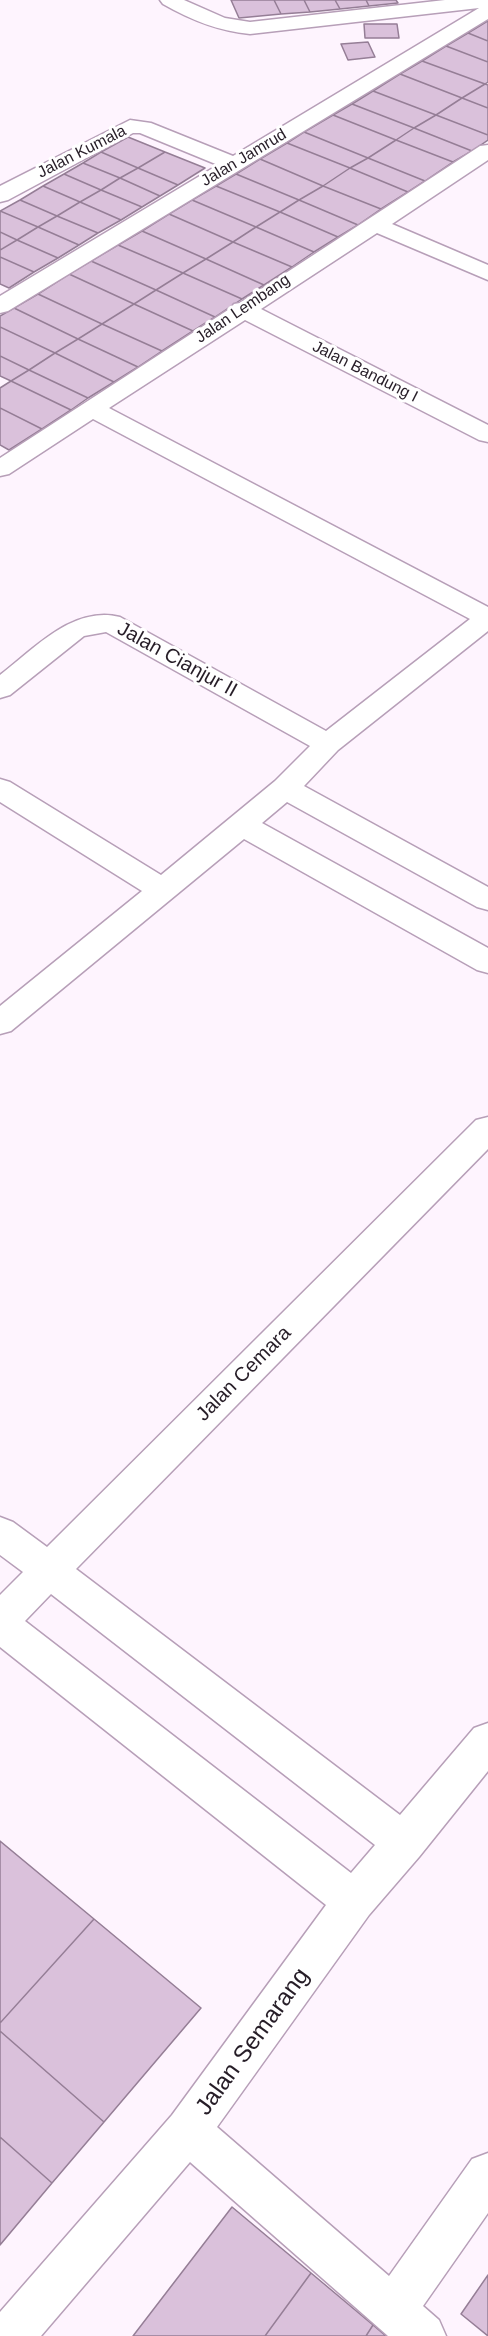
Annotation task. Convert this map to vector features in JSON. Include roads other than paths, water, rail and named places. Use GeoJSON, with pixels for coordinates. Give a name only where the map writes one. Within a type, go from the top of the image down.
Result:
{"type":"FeatureCollection","features":[{"type":"Feature","properties":{"kind":"street"},"geometry":{"type":"LineString","coordinates":[[170,0],[208,21],[230,28],[250,28],[488,1]]}},
{"type":"Feature","properties":{"kind":"street","name":"Jalan Jamrud"},"geometry":{"type":"LineString","coordinates":[[0,306],[488,11]]}},
{"type":"Feature","properties":{"kind":"street","name":"Jalan Kumala"},"geometry":{"type":"LineString","coordinates":[[0,195],[130,126],[144,127],[233,164]]}},
{"type":"Feature","properties":{"kind":"street","name":"Jalan Lembang"},"geometry":{"type":"LineString","coordinates":[[0,469],[94,410],[242,309],[488,151]]}},
{"type":"Feature","properties":{"kind":"street"},"geometry":{"type":"LineString","coordinates":[[374,224],[488,273]]}},
{"type":"Feature","properties":{"kind":"street","name":"Jalan Bandung I"},"geometry":{"type":"LineString","coordinates":[[242,309],[488,435]]}},
{"type":"Feature","properties":{"kind":"street"},"geometry":{"type":"LineString","coordinates":[[0,1023],[243,825],[285,788],[327,744],[488,618],[94,410]]}},
{"type":"Feature","properties":{"kind":"street","name":"Jalan Cianjur II"},"geometry":{"type":"LineString","coordinates":[[0,689],[75,630],[94,624],[111,623],[327,744]]}},
{"type":"Feature","properties":{"kind":"street"},"geometry":{"type":"LineString","coordinates":[[285,788],[488,900]]}},
{"type":"Feature","properties":{"kind":"street"},"geometry":{"type":"LineString","coordinates":[[0,789],[164,891]]}},
{"type":"Feature","properties":{"kind":"street"},"geometry":{"type":"LineString","coordinates":[[243,825],[488,962]]}},
{"type":"Feature","properties":{"kind":"street","name":"Jalan Cemara"},"geometry":{"type":"LineString","coordinates":[[0,1622],[488,1129]]}},
{"type":"Feature","properties":{"kind":"street"},"geometry":{"type":"LineString","coordinates":[[0,1533],[405,1843]]}},
{"type":"Feature","properties":{"kind":"street"},"geometry":{"type":"LineString","coordinates":[[0,1622],[354,1901]]}},
{"type":"Feature","properties":{"kind":"street","name":"Jalan Semarang"},"geometry":{"type":"LineString","coordinates":[[10,2336],[188,2131],[354,1901],[405,1843],[488,1741]]}},
{"type":"Feature","properties":{"kind":"street"},"geometry":{"type":"LineString","coordinates":[[188,2131],[407,2324],[488,2175]]}}]}
